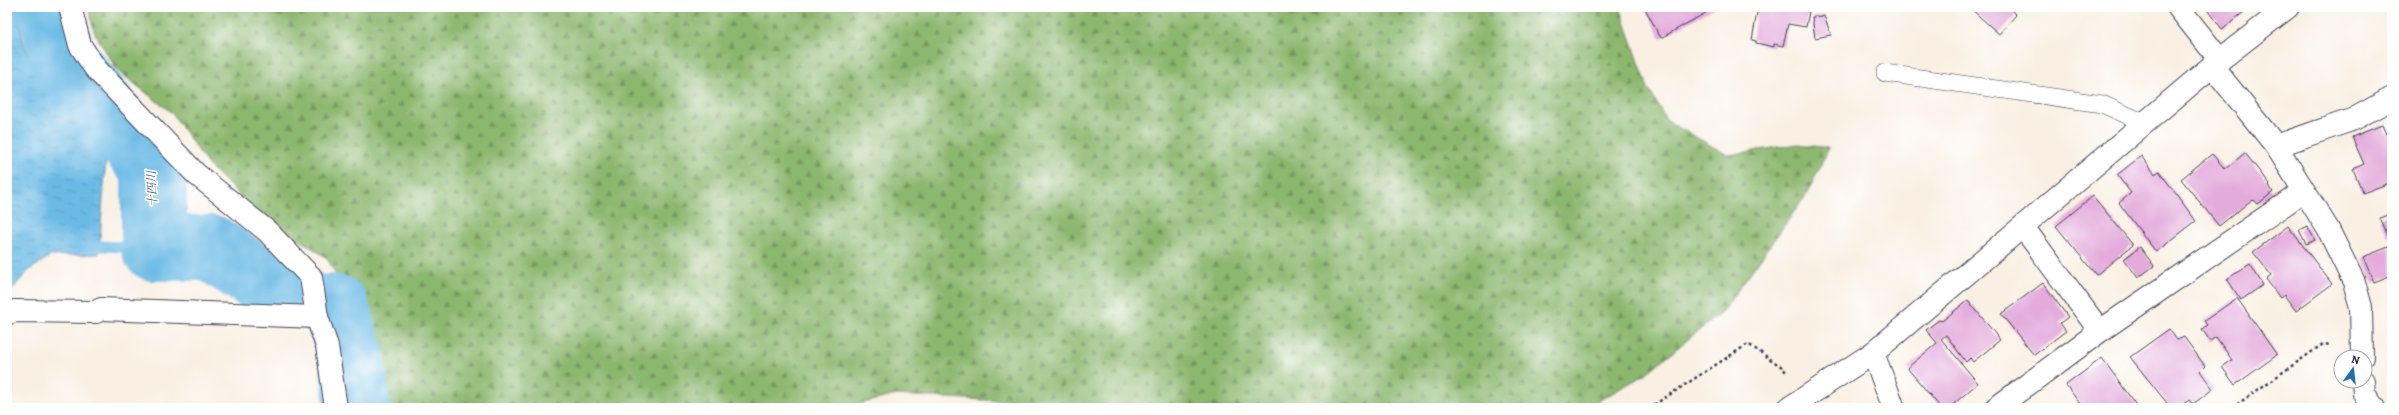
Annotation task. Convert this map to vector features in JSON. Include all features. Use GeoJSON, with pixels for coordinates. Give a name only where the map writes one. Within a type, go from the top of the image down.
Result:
{"type":"FeatureCollection","features":[{"type":"Feature","properties":{"kind":"street"},"geometry":{"type":"LineString","coordinates":[[70,7],[80,45],[95,68],[196,174],[267,231],[310,277],[317,317],[327,346],[336,408]]}},
{"type":"Feature","properties":{"kind":"street"},"geometry":{"type":"LineString","coordinates":[[2178,7],[2216,63],[2276,146],[2328,229],[2354,282],[2361,306],[2362,349]]}},
{"type":"Feature","properties":{"kind":"street"},"geometry":{"type":"LineString","coordinates":[[1798,403],[1873,353],[2216,63],[2288,7]]}},
{"type":"Feature","properties":{"kind":"street"},"geometry":{"type":"LineString","coordinates":[[2276,146],[2354,119],[2392,98]]}},
{"type":"Feature","properties":{"kind":"street"},"geometry":{"type":"LineString","coordinates":[[1996,408],[2100,331],[2304,191]]}},
{"type":"Feature","properties":{"kind":"street"},"geometry":{"type":"LineString","coordinates":[[2023,227],[2100,331]]}},
{"type":"Feature","properties":{"kind":"street"},"geometry":{"type":"LineString","coordinates":[[7,314],[14,311],[96,312],[101,309],[317,317]]}},
{"type":"Feature","properties":{"kind":"street"},"geometry":{"type":"LineString","coordinates":[[1873,353],[1894,408]]}},
{"type":"Feature","properties":{"kind":"street"},"geometry":{"type":"LineString","coordinates":[[2364,389],[2364,394],[2374,408]]}},
{"type":"Feature","properties":{"kind":"lane"},"geometry":{"type":"LineString","coordinates":[[1885,73],[2102,104],[2145,123]]}},
{"type":"Feature","properties":{"kind":"path"},"geometry":{"type":"LineString","coordinates":[[1649,408],[1748,344],[1782,367],[1798,403]]}},
{"type":"Feature","properties":{"kind":"path"},"geometry":{"type":"LineString","coordinates":[[2232,408],[2322,344],[2344,349]]}},
{"type":"Feature","properties":{"kind":"green space"},"geometry":{"type":"Polygon","coordinates":[[[88,7],[1620,7],[1648,88],[1667,121],[1728,155],[1798,144],[1829,148],[1807,194],[1722,312],[1644,375],[1586,408],[1124,408],[896,395],[843,408],[376,408],[374,360],[347,296],[327,258],[254,209],[208,165],[172,113],[117,70],[94,32],[88,7]]]}},
{"type":"Feature","properties":{"kind":"water"},"geometry":{"type":"Polygon","coordinates":[[[7,7],[16,7],[25,47],[42,81],[62,108],[106,158],[99,254],[50,256],[27,272],[7,296],[7,7]]]}},
{"type":"Feature","properties":{"kind":"building"},"geometry":{"type":"Polygon","coordinates":[[[1644,7],[1716,7],[1661,38],[1644,7]]]}},
{"type":"Feature","properties":{"kind":"building"},"geometry":{"type":"Polygon","coordinates":[[[1758,7],[1810,7],[1806,27],[1788,24],[1783,46],[1774,44],[1774,47],[1756,43],[1756,41],[1752,40],[1758,7]]]}},
{"type":"Feature","properties":{"kind":"building"},"geometry":{"type":"Polygon","coordinates":[[[2008,7],[2016,15],[1999,34],[1970,8],[2008,7]]]}},
{"type":"Feature","properties":{"kind":"building"},"geometry":{"type":"Polygon","coordinates":[[[2206,7],[2240,7],[2244,12],[2222,29],[2206,7]]]}},
{"type":"Feature","properties":{"kind":"building"},"geometry":{"type":"Polygon","coordinates":[[[1824,16],[1831,35],[1815,38],[1812,17],[1824,16]]]}},
{"type":"Feature","properties":{"kind":"building"},"geometry":{"type":"Polygon","coordinates":[[[2382,125],[2386,134],[2392,132],[2392,182],[2363,193],[2353,169],[2364,164],[2352,137],[2382,125]]]}},
{"type":"Feature","properties":{"kind":"building"},"geometry":{"type":"Polygon","coordinates":[[[2245,153],[2270,185],[2269,186],[2273,192],[2258,204],[2253,199],[2219,226],[2181,179],[2212,154],[2225,169],[2245,153]]]}},
{"type":"Feature","properties":{"kind":"building"},"geometry":{"type":"Polygon","coordinates":[[[2141,156],[2155,174],[2159,171],[2196,221],[2156,252],[2119,203],[2131,193],[2117,175],[2141,156]]]}},
{"type":"Feature","properties":{"kind":"building"},"geometry":{"type":"Polygon","coordinates":[[[2093,196],[2133,245],[2096,275],[2056,226],[2093,196]]]}},
{"type":"Feature","properties":{"kind":"building"},"geometry":{"type":"Polygon","coordinates":[[[2392,213],[2392,236],[2388,237],[2380,218],[2392,213]]]}},
{"type":"Feature","properties":{"kind":"building"},"geometry":{"type":"Polygon","coordinates":[[[2288,226],[2332,284],[2296,311],[2284,295],[2280,298],[2266,279],[2271,275],[2253,252],[2288,226]]]}},
{"type":"Feature","properties":{"kind":"building"},"geometry":{"type":"Polygon","coordinates":[[[2307,226],[2315,240],[2306,244],[2299,230],[2307,226]]]}},
{"type":"Feature","properties":{"kind":"building"},"geometry":{"type":"Polygon","coordinates":[[[2391,246],[2392,276],[2374,283],[2363,257],[2391,246]]]}},
{"type":"Feature","properties":{"kind":"building"},"geometry":{"type":"Polygon","coordinates":[[[2140,247],[2154,266],[2138,278],[2124,259],[2140,247]]]}},
{"type":"Feature","properties":{"kind":"building"},"geometry":{"type":"Polygon","coordinates":[[[2250,264],[2263,285],[2241,300],[2227,279],[2250,264]]]}},
{"type":"Feature","properties":{"kind":"building"},"geometry":{"type":"Polygon","coordinates":[[[2043,283],[2068,317],[2060,323],[2066,331],[2034,355],[2001,314],[2043,283]]]}},
{"type":"Feature","properties":{"kind":"building"},"geometry":{"type":"Polygon","coordinates":[[[2237,298],[2277,355],[2235,385],[2222,367],[2232,360],[2216,337],[2210,341],[2202,329],[2207,325],[2204,321],[2237,298]]]}},
{"type":"Feature","properties":{"kind":"building"},"geometry":{"type":"Polygon","coordinates":[[[1968,300],[2000,340],[1973,362],[1970,358],[1966,362],[1946,335],[1941,339],[1978,383],[1949,408],[1941,408],[1907,368],[1937,343],[1926,330],[1940,319],[1942,321],[1968,300]]]}},
{"type":"Feature","properties":{"kind":"building"},"geometry":{"type":"Polygon","coordinates":[[[2169,329],[2177,340],[2184,337],[2205,366],[2200,371],[2213,389],[2193,404],[2190,400],[2179,408],[2171,408],[2130,357],[2169,329]]]}},
{"type":"Feature","properties":{"kind":"building"},"geometry":{"type":"Polygon","coordinates":[[[2102,358],[2138,408],[2083,408],[2066,385],[2102,358]]]}},
{"type":"Feature","properties":{"kind":"waterway","name":"十四川"},"geometry":{"type":"LineString","coordinates":[[49,7],[64,60],[154,169],[154,248],[211,248],[268,285],[297,295]]}},
{"type":"Feature","properties":{"kind":"waterway"},"geometry":{"type":"LineString","coordinates":[[99,246],[154,248]]}},
{"type":"Feature","properties":{"kind":"waterway","name":"十四川"},"geometry":{"type":"LineString","coordinates":[[330,307],[336,308],[351,355],[357,406]]}}]}
